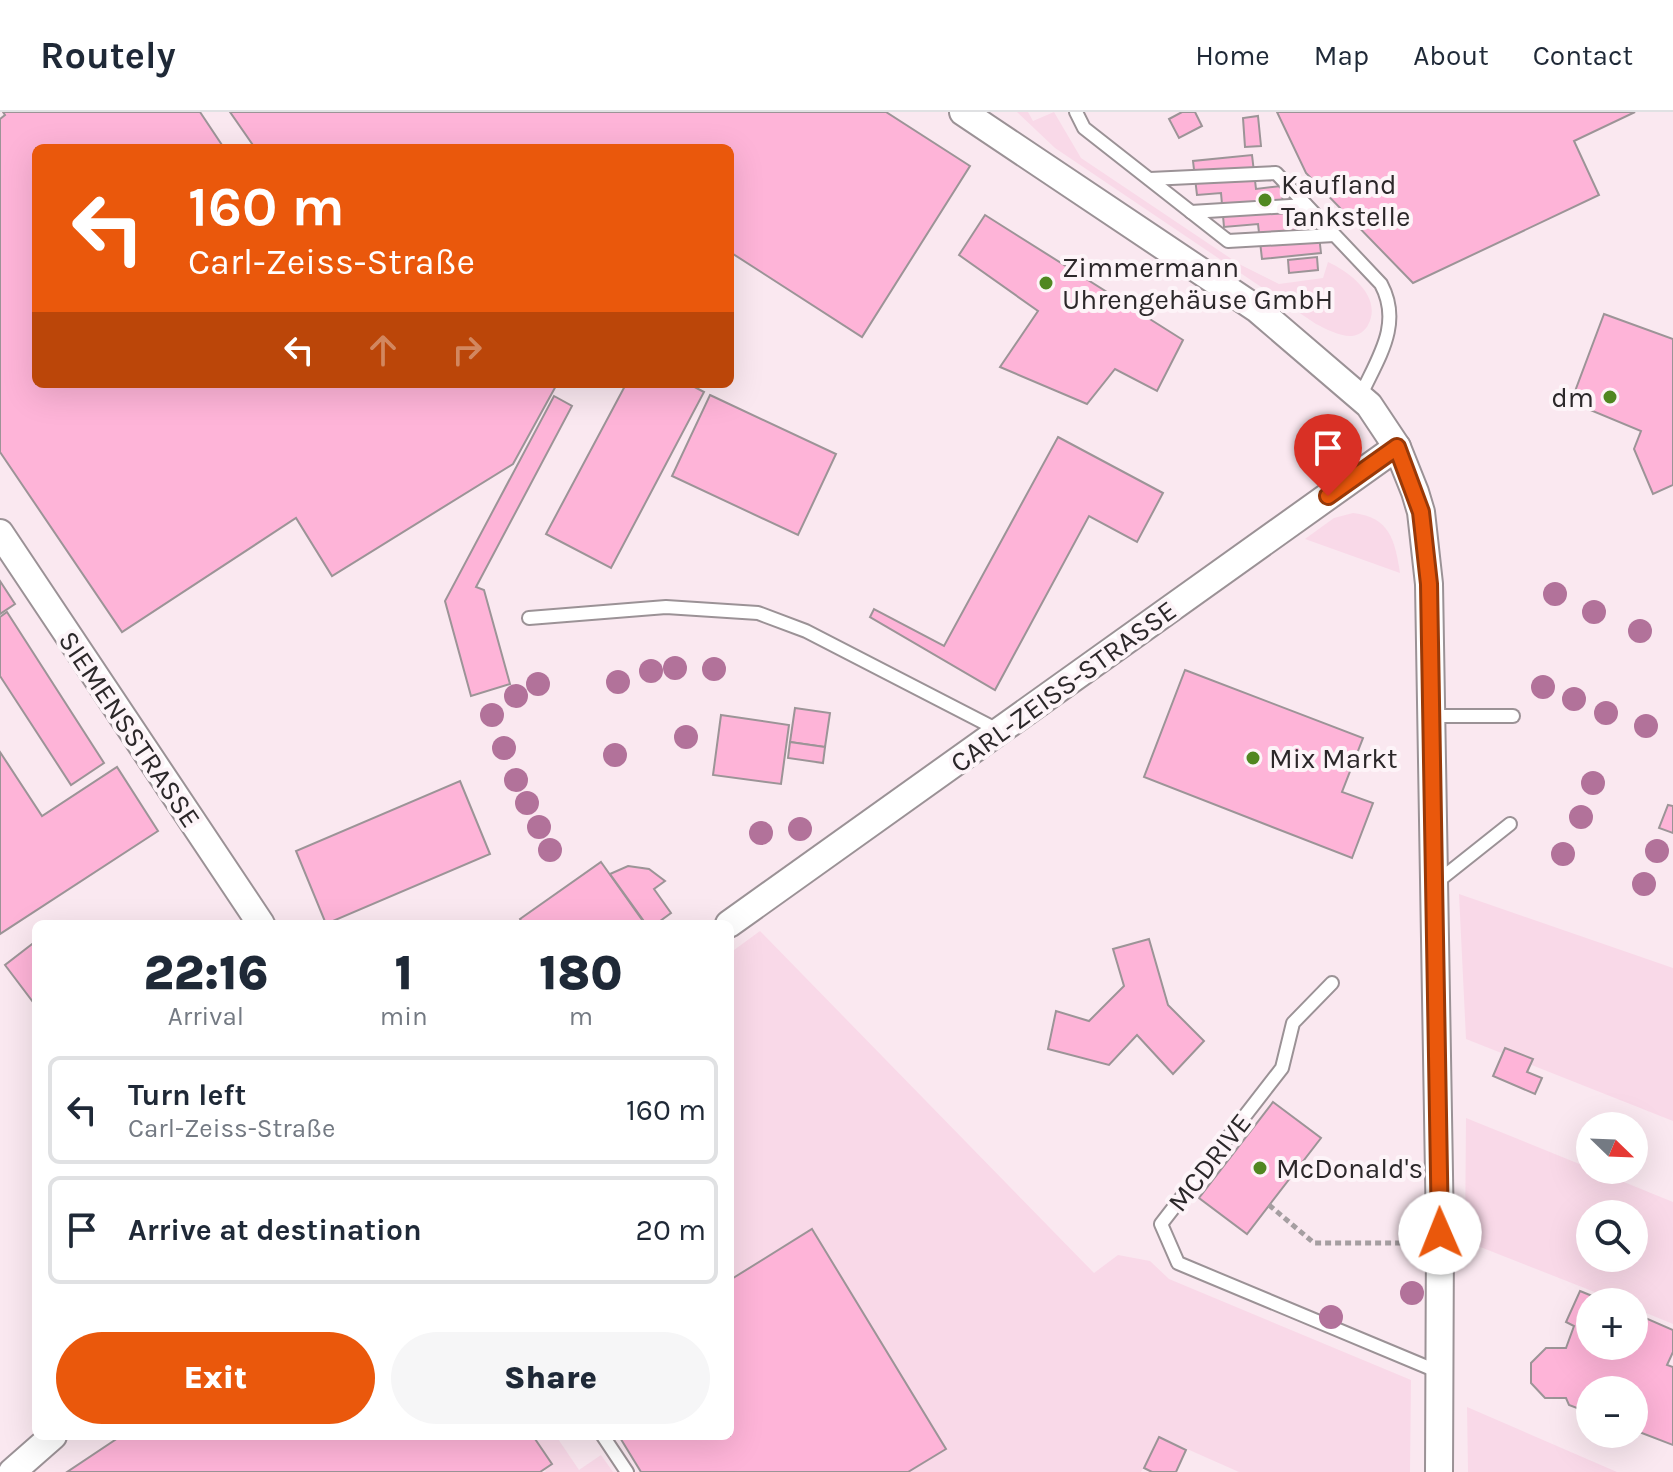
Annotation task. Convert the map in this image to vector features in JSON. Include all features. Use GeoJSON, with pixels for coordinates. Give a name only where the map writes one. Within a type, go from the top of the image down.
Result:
{"type":"FeatureCollection","features":[{"type":"Feature","properties":{"kind":"street"},"geometry":{"type":"LineString","coordinates":[[963,112],[1257,309],[1360,397],[1397,447],[1421,512],[1429,584],[1441,1373],[1439,1472]]}},
{"type":"Feature","properties":{"kind":"street","name":"CARL-ZEISS-STRASSE"},"geometry":{"type":"LineString","coordinates":[[734,920],[1397,447]]}},
{"type":"Feature","properties":{"kind":"street","name":"SIEMENSSTRASSE"},"geometry":{"type":"LineString","coordinates":[[0,533],[258,920]]}},
{"type":"Feature","properties":{"kind":"street"},"geometry":{"type":"LineString","coordinates":[[12,1472],[48,1440]]}},
{"type":"Feature","properties":{"kind":"lane"},"geometry":{"type":"LineString","coordinates":[[1076,112],[1084,128],[1228,241],[1334,235]]}},
{"type":"Feature","properties":{"kind":"lane"},"geometry":{"type":"LineString","coordinates":[[1150,179],[1276,173],[1381,284],[1391,303],[1391,325],[1360,397]]}},
{"type":"Feature","properties":{"kind":"lane"},"geometry":{"type":"LineString","coordinates":[[1191,212],[1306,205]]}},
{"type":"Feature","properties":{"kind":"lane"},"geometry":{"type":"LineString","coordinates":[[529,618],[666,607],[758,613],[806,631],[1000,731]]}},
{"type":"Feature","properties":{"kind":"lane"},"geometry":{"type":"LineString","coordinates":[[1431,716],[1513,716]]}},
{"type":"Feature","properties":{"kind":"lane"},"geometry":{"type":"LineString","coordinates":[[1434,884],[1510,824]]}},
{"type":"Feature","properties":{"kind":"lane","name":"MCDRIVE"},"geometry":{"type":"LineString","coordinates":[[1332,983],[1293,1023],[1282,1068],[1161,1224],[1178,1263],[1441,1373]]}},
{"type":"Feature","properties":{"kind":"lane"},"geometry":{"type":"LineString","coordinates":[[606,1440],[627,1472]]}},
{"type":"Feature","properties":{"kind":"path"},"geometry":{"type":"LineString","coordinates":[[1269,1205],[1314,1243],[1410,1243]]}},
{"type":"Feature","properties":{"kind":"shaded area"},"geometry":{"type":"Polygon","coordinates":[[[0,112],[1673,112],[1673,1472],[0,1472],[0,112]]]}},
{"type":"Feature","properties":{"kind":"shaded area"},"geometry":{"type":"Polygon","coordinates":[[[1017,112],[1028,112],[1033,121],[1054,112],[1081,158],[1239,264],[1279,284],[1323,278],[1328,262],[1337,266],[1368,295],[1371,315],[1367,327],[1359,334],[1348,336],[1316,324],[1055,148],[1017,112]]]}},
{"type":"Feature","properties":{"kind":"shaded area"},"geometry":{"type":"Polygon","coordinates":[[[1353,513],[1365,515],[1383,525],[1393,541],[1400,573],[1305,539],[1334,518],[1353,513]]]}},
{"type":"Feature","properties":{"kind":"shaded area"},"geometry":{"type":"Polygon","coordinates":[[[1459,894],[1673,968],[1673,1121],[1466,1039],[1459,894]]]}},
{"type":"Feature","properties":{"kind":"shaded area"},"geometry":{"type":"Polygon","coordinates":[[[760,931],[1094,1273],[1118,1255],[1150,1261],[1169,1279],[1411,1380],[1410,1472],[1239,1472],[1160,1437],[1141,1472],[908,1472],[945,1449],[812,1230],[734,1278],[734,950],[760,931]]]}},
{"type":"Feature","properties":{"kind":"shaded area"},"geometry":{"type":"Polygon","coordinates":[[[1466,1118],[1576,1163],[1576,1184],[1629,1184],[1673,1202],[1673,1324],[1648,1314],[1648,1288],[1584,1288],[1465,1241],[1466,1118]]]}},
{"type":"Feature","properties":{"kind":"shaded area"},"geometry":{"type":"Polygon","coordinates":[[[1467,1407],[1617,1472],[1468,1472],[1467,1407]]]}},
{"type":"Feature","properties":{"kind":"shaded area"},"geometry":{"type":"Polygon","coordinates":[[[536,1440],[559,1440],[579,1470],[601,1455],[613,1472],[546,1472],[544,1469],[551,1464],[536,1440]]]}},
{"type":"Feature","properties":{"kind":"building"},"geometry":{"type":"Polygon","coordinates":[[[3,112],[200,112],[221,144],[32,144],[32,388],[555,388],[513,464],[332,576],[296,518],[122,632],[0,452],[0,119],[5,115],[3,112]]]}},
{"type":"Feature","properties":{"kind":"building"},"geometry":{"type":"Polygon","coordinates":[[[230,112],[886,112],[970,166],[862,337],[734,255],[734,144],[252,144],[230,112]]]}},
{"type":"Feature","properties":{"kind":"building"},"geometry":{"type":"Polygon","coordinates":[[[1182,112],[1195,112],[1202,126],[1179,138],[1169,119],[1182,112]]]}},
{"type":"Feature","properties":{"kind":"building"},"geometry":{"type":"Polygon","coordinates":[[[1277,112],[1635,112],[1574,141],[1599,195],[1413,283],[1306,173],[1277,112]]]}},
{"type":"Feature","properties":{"kind":"building"},"geometry":{"type":"Polygon","coordinates":[[[1258,116],[1261,146],[1245,147],[1243,118],[1258,116]]]}},
{"type":"Feature","properties":{"kind":"building"},"geometry":{"type":"Polygon","coordinates":[[[1252,155],[1256,189],[1281,186],[1285,222],[1317,218],[1321,253],[1262,259],[1258,224],[1224,227],[1221,193],[1197,195],[1193,161],[1252,155]]]}},
{"type":"Feature","properties":{"kind":"building","name":"Zimmermann Uhrengehäuse GmbH"},"geometry":{"type":"Polygon","coordinates":[[[985,215],[1183,340],[1157,391],[1115,369],[1087,404],[1000,367],[1038,311],[959,255],[985,215]]]}},
{"type":"Feature","properties":{"kind":"building"},"geometry":{"type":"Polygon","coordinates":[[[1317,257],[1318,270],[1289,273],[1288,260],[1317,257]]]}},
{"type":"Feature","properties":{"kind":"building"},"geometry":{"type":"Polygon","coordinates":[[[1604,314],[1673,339],[1673,485],[1653,494],[1634,449],[1641,431],[1571,402],[1604,314]]]}},
{"type":"Feature","properties":{"kind":"building"},"geometry":{"type":"Polygon","coordinates":[[[624,388],[696,388],[704,392],[611,568],[546,534],[624,388]]]}},
{"type":"Feature","properties":{"kind":"building"},"geometry":{"type":"Polygon","coordinates":[[[710,395],[836,454],[798,535],[672,476],[710,395]]]}},
{"type":"Feature","properties":{"kind":"building"},"geometry":{"type":"Polygon","coordinates":[[[554,396],[572,406],[476,587],[484,590],[510,684],[471,696],[445,601],[554,396]]]}},
{"type":"Feature","properties":{"kind":"building"},"geometry":{"type":"Polygon","coordinates":[[[1058,437],[1163,493],[1137,542],[1089,516],[995,690],[870,617],[874,609],[944,646],[1058,437]]]}},
{"type":"Feature","properties":{"kind":"building"},"geometry":{"type":"Polygon","coordinates":[[[0,581],[15,604],[0,614],[0,581]]]}},
{"type":"Feature","properties":{"kind":"building"},"geometry":{"type":"Polygon","coordinates":[[[7,612],[104,763],[71,785],[0,676],[0,617],[7,612]]]}},
{"type":"Feature","properties":{"kind":"building","name":"Mix Markt"},"geometry":{"type":"Polygon","coordinates":[[[1185,670],[1363,738],[1342,792],[1373,803],[1352,858],[1144,777],[1185,670]]]}},
{"type":"Feature","properties":{"kind":"building"},"geometry":{"type":"Polygon","coordinates":[[[795,708],[830,713],[825,747],[790,742],[795,708]]]}},
{"type":"Feature","properties":{"kind":"building"},"geometry":{"type":"Polygon","coordinates":[[[721,715],[789,725],[781,784],[713,775],[721,715]]]}},
{"type":"Feature","properties":{"kind":"building"},"geometry":{"type":"Polygon","coordinates":[[[790,742],[825,747],[823,763],[788,758],[790,742]]]}},
{"type":"Feature","properties":{"kind":"building"},"geometry":{"type":"Polygon","coordinates":[[[0,752],[42,816],[117,767],[158,831],[0,934],[0,752]]]}},
{"type":"Feature","properties":{"kind":"building"},"geometry":{"type":"Polygon","coordinates":[[[460,781],[490,854],[335,920],[324,920],[296,851],[460,781]]]}},
{"type":"Feature","properties":{"kind":"building"},"geometry":{"type":"Polygon","coordinates":[[[1668,805],[1673,806],[1673,833],[1659,828],[1668,805]]]}},
{"type":"Feature","properties":{"kind":"building"},"geometry":{"type":"Polygon","coordinates":[[[601,862],[642,920],[521,920],[601,862]]]}},
{"type":"Feature","properties":{"kind":"building"},"geometry":{"type":"Polygon","coordinates":[[[628,866],[649,869],[665,881],[654,889],[671,913],[661,920],[643,920],[610,874],[628,866]]]}},
{"type":"Feature","properties":{"kind":"building"},"geometry":{"type":"Polygon","coordinates":[[[1149,939],[1168,1005],[1204,1041],[1173,1074],[1137,1035],[1109,1065],[1048,1049],[1056,1011],[1089,1021],[1124,986],[1113,949],[1149,939]]]}},
{"type":"Feature","properties":{"kind":"building"},"geometry":{"type":"Polygon","coordinates":[[[32,944],[32,1001],[5,965],[32,944]]]}},
{"type":"Feature","properties":{"kind":"building"},"geometry":{"type":"Polygon","coordinates":[[[1505,1048],[1533,1059],[1527,1072],[1542,1078],[1535,1094],[1493,1076],[1505,1048]]]}},
{"type":"Feature","properties":{"kind":"building","name":"McDonald's"},"geometry":{"type":"Polygon","coordinates":[[[1273,1102],[1321,1138],[1247,1234],[1199,1198],[1273,1102]]]}},
{"type":"Feature","properties":{"kind":"building"},"geometry":{"type":"Polygon","coordinates":[[[812,1229],[946,1449],[908,1472],[641,1472],[621,1440],[734,1440],[734,1278],[812,1229]]]}},
{"type":"Feature","properties":{"kind":"building"},"geometry":{"type":"Polygon","coordinates":[[[1576,1300],[1576,1360],[1648,1360],[1648,1319],[1673,1330],[1673,1352],[1667,1365],[1673,1367],[1673,1445],[1648,1435],[1648,1376],[1576,1376],[1576,1408],[1569,1405],[1566,1398],[1545,1398],[1531,1383],[1531,1363],[1546,1348],[1566,1348],[1574,1326],[1566,1322],[1576,1300]]]}},
{"type":"Feature","properties":{"kind":"building"},"geometry":{"type":"Polygon","coordinates":[[[1159,1437],[1186,1450],[1176,1472],[1152,1472],[1144,1468],[1159,1437]]]}},
{"type":"Feature","properties":{"kind":"building"},"geometry":{"type":"Polygon","coordinates":[[[115,1440],[536,1440],[552,1464],[540,1472],[67,1472],[115,1440]]]}},
{"type":"Feature","properties":{"kind":"place","name":"Kaufland Tankstelle"},"geometry":{"type":"Point","coordinates":[1265,200]}},
{"type":"Feature","properties":{"kind":"place","name":"Zimmermann Uhrengehäuse GmbH"},"geometry":{"type":"Point","coordinates":[1046,283]}},
{"type":"Feature","properties":{"kind":"place","name":"dm"},"geometry":{"type":"Point","coordinates":[1610,397]}},
{"type":"Feature","properties":{"kind":"place","name":"Mix Markt"},"geometry":{"type":"Point","coordinates":[1253,758]}},
{"type":"Feature","properties":{"kind":"place","name":"McDonald's"},"geometry":{"type":"Point","coordinates":[1260,1168]}},
{"type":"Feature","properties":{"kind":"route"},"geometry":{"type":"LineString","coordinates":[[1328,496],[1397,447],[1421,512],[1429,584],[1440,1233]]}}]}
